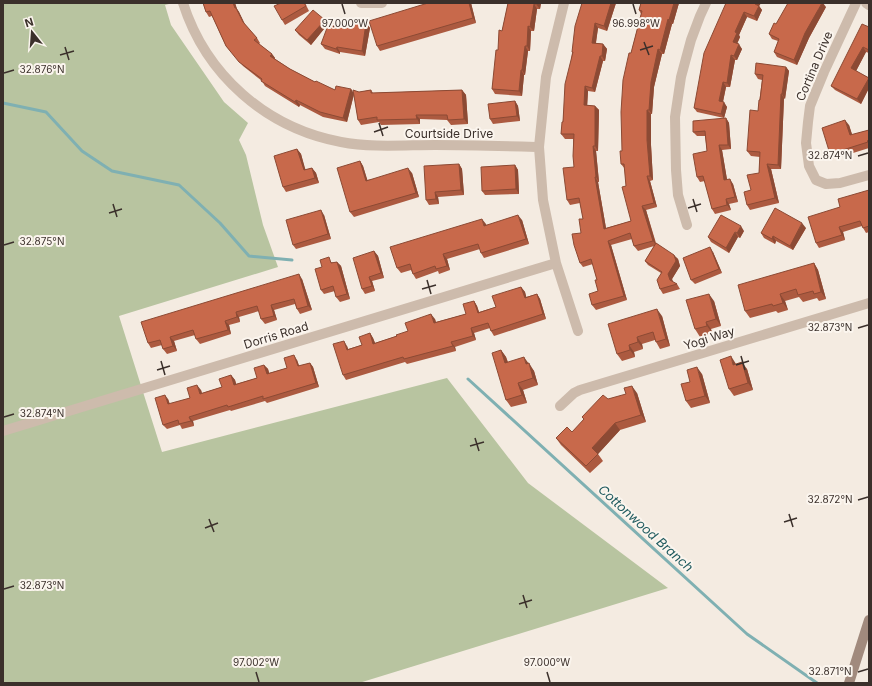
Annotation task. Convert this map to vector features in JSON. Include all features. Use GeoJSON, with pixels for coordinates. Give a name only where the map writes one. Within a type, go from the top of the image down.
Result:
{"type":"FeatureCollection","features":[{"type":"Feature","properties":{"kind":"main road"},"geometry":{"type":"LineString","coordinates":[[849,683],[869,620]]}},
{"type":"Feature","properties":{"kind":"street","name":"Courtside Drive"},"geometry":{"type":"LineString","coordinates":[[183,3],[188,20],[200,44],[218,70],[242,95],[272,117],[312,134],[342,142],[386,146],[436,145],[539,147]]}},
{"type":"Feature","properties":{"kind":"street"},"geometry":{"type":"LineString","coordinates":[[361,3],[382,3]]}},
{"type":"Feature","properties":{"kind":"street"},"geometry":{"type":"LineString","coordinates":[[564,3],[546,77],[539,147],[543,200],[556,263],[578,331]]}},
{"type":"Feature","properties":{"kind":"street"},"geometry":{"type":"LineString","coordinates":[[687,225],[678,195],[676,170],[676,117],[681,77],[691,40],[706,3]]}},
{"type":"Feature","properties":{"kind":"street","name":"Cortina Drive"},"geometry":{"type":"LineString","coordinates":[[856,3],[810,106],[806,143],[809,166],[816,180],[826,184],[840,183],[869,175]]}},
{"type":"Feature","properties":{"kind":"street","name":"Dorris Road"},"geometry":{"type":"LineString","coordinates":[[3,431],[556,263]]}},
{"type":"Feature","properties":{"kind":"street","name":"Yogi Way"},"geometry":{"type":"LineString","coordinates":[[560,406],[580,390],[869,303]]}},
{"type":"Feature","properties":{"kind":"green space"},"geometry":{"type":"Polygon","coordinates":[[[3,3],[173,3],[165,5],[171,25],[224,102],[248,123],[239,140],[246,155],[263,225],[278,267],[119,316],[162,452],[447,378],[528,483],[668,588],[359,683],[3,683],[3,3]]]}},
{"type":"Feature","properties":{"kind":"building"},"geometry":{"type":"Polygon","coordinates":[[[203,3],[233,3],[243,22],[257,38],[254,40],[272,54],[270,56],[290,69],[315,82],[316,81],[335,90],[336,86],[351,89],[343,118],[320,112],[296,100],[295,102],[261,81],[262,79],[239,62],[226,46],[210,11],[206,12],[203,3]]]}},
{"type":"Feature","properties":{"kind":"building"},"geometry":{"type":"Polygon","coordinates":[[[281,3],[304,3],[306,6],[282,20],[274,6],[281,3]]]}},
{"type":"Feature","properties":{"kind":"building"},"geometry":{"type":"Polygon","coordinates":[[[428,3],[469,3],[473,18],[377,46],[369,21],[428,3]]]}},
{"type":"Feature","properties":{"kind":"building"},"geometry":{"type":"Polygon","coordinates":[[[508,3],[537,3],[534,4],[530,27],[528,26],[527,46],[525,46],[519,91],[492,89],[496,50],[498,50],[499,30],[502,31],[508,3]]]}},
{"type":"Feature","properties":{"kind":"building"},"geometry":{"type":"Polygon","coordinates":[[[582,3],[611,3],[604,26],[595,23],[592,43],[603,44],[602,56],[600,56],[592,88],[585,86],[584,105],[595,106],[595,146],[593,146],[595,177],[604,229],[631,221],[622,187],[626,186],[624,164],[621,164],[620,151],[622,151],[621,112],[623,80],[629,53],[631,53],[642,11],[639,10],[641,3],[674,3],[660,50],[658,49],[651,82],[649,110],[647,110],[647,140],[650,176],[647,176],[654,203],[642,206],[653,241],[634,246],[630,233],[608,241],[624,296],[592,305],[589,294],[598,291],[595,280],[597,280],[591,259],[580,263],[574,245],[572,234],[581,233],[579,219],[583,219],[579,198],[567,200],[563,168],[574,167],[574,134],[561,134],[565,84],[573,52],[575,26],[582,3]]]}},
{"type":"Feature","properties":{"kind":"building"},"geometry":{"type":"Polygon","coordinates":[[[726,3],[755,3],[759,6],[754,16],[744,12],[735,32],[737,33],[733,42],[739,44],[734,56],[731,55],[727,83],[723,82],[719,101],[724,102],[721,114],[694,108],[704,53],[726,3]]]}},
{"type":"Feature","properties":{"kind":"building"},"geometry":{"type":"Polygon","coordinates":[[[788,3],[822,3],[805,33],[794,60],[774,52],[779,39],[769,34],[774,23],[776,24],[788,3]]]}},
{"type":"Feature","properties":{"kind":"building"},"geometry":{"type":"Polygon","coordinates":[[[313,10],[325,20],[307,40],[295,30],[313,10]]]}},
{"type":"Feature","properties":{"kind":"building"},"geometry":{"type":"Polygon","coordinates":[[[330,20],[351,27],[352,21],[366,23],[362,51],[337,47],[336,49],[321,44],[330,20]]]}},
{"type":"Feature","properties":{"kind":"building"},"geometry":{"type":"Polygon","coordinates":[[[862,24],[869,27],[869,50],[863,47],[851,68],[869,78],[857,99],[831,86],[862,24]]]}},
{"type":"Feature","properties":{"kind":"building"},"geometry":{"type":"Polygon","coordinates":[[[756,63],[786,67],[781,94],[778,165],[767,164],[775,198],[747,205],[744,192],[751,190],[747,175],[759,173],[760,152],[747,151],[750,110],[758,111],[763,75],[755,74],[756,63]]]}},
{"type":"Feature","properties":{"kind":"building"},"geometry":{"type":"Polygon","coordinates":[[[353,90],[359,92],[371,90],[371,93],[462,90],[464,119],[448,120],[447,115],[416,115],[417,119],[377,120],[377,117],[358,120],[353,90]]]}},
{"type":"Feature","properties":{"kind":"building"},"geometry":{"type":"Polygon","coordinates":[[[515,101],[517,116],[490,119],[488,104],[515,101]]]}},
{"type":"Feature","properties":{"kind":"building"},"geometry":{"type":"Polygon","coordinates":[[[726,118],[728,145],[719,145],[724,180],[730,179],[735,197],[726,199],[727,205],[712,209],[703,176],[697,177],[693,154],[707,151],[705,131],[693,132],[693,121],[726,118]]]}},
{"type":"Feature","properties":{"kind":"building"},"geometry":{"type":"Polygon","coordinates":[[[845,120],[850,135],[869,130],[869,140],[867,141],[868,142],[830,154],[822,128],[845,120]]]}},
{"type":"Feature","properties":{"kind":"building"},"geometry":{"type":"Polygon","coordinates":[[[297,149],[304,170],[312,168],[315,178],[283,187],[274,156],[297,149]]]}},
{"type":"Feature","properties":{"kind":"building"},"geometry":{"type":"Polygon","coordinates":[[[360,161],[366,181],[408,168],[416,193],[350,212],[337,168],[360,161]]]}},
{"type":"Feature","properties":{"kind":"building"},"geometry":{"type":"Polygon","coordinates":[[[459,164],[461,190],[435,192],[436,199],[426,200],[424,166],[459,164]]]}},
{"type":"Feature","properties":{"kind":"building"},"geometry":{"type":"Polygon","coordinates":[[[515,165],[516,189],[482,191],[481,167],[515,165]]]}},
{"type":"Feature","properties":{"kind":"building"},"geometry":{"type":"Polygon","coordinates":[[[869,190],[869,226],[863,228],[860,221],[839,227],[842,235],[816,243],[808,217],[840,207],[838,199],[869,190]]]}},
{"type":"Feature","properties":{"kind":"building"},"geometry":{"type":"Polygon","coordinates":[[[775,208],[802,223],[790,246],[773,236],[772,239],[761,233],[775,208]]]}},
{"type":"Feature","properties":{"kind":"building"},"geometry":{"type":"Polygon","coordinates":[[[321,210],[328,234],[293,245],[286,220],[321,210]]]}},
{"type":"Feature","properties":{"kind":"building"},"geometry":{"type":"Polygon","coordinates":[[[518,215],[526,239],[481,253],[478,244],[443,254],[447,266],[436,269],[435,266],[413,274],[410,264],[397,268],[390,247],[482,219],[484,226],[518,215]]]}},
{"type":"Feature","properties":{"kind":"building"},"geometry":{"type":"Polygon","coordinates":[[[721,215],[741,226],[737,233],[735,232],[726,248],[708,237],[721,215]]]}},
{"type":"Feature","properties":{"kind":"building"},"geometry":{"type":"Polygon","coordinates":[[[656,243],[674,255],[676,261],[668,274],[670,280],[677,284],[660,289],[657,280],[662,272],[645,261],[656,243]]]}},
{"type":"Feature","properties":{"kind":"building"},"geometry":{"type":"Polygon","coordinates":[[[710,247],[719,269],[691,280],[683,258],[710,247]]]}},
{"type":"Feature","properties":{"kind":"building"},"geometry":{"type":"Polygon","coordinates":[[[374,251],[381,273],[369,277],[372,286],[362,289],[353,258],[374,251]]]}},
{"type":"Feature","properties":{"kind":"building"},"geometry":{"type":"Polygon","coordinates":[[[329,257],[331,263],[337,262],[347,294],[336,297],[333,286],[321,290],[315,269],[322,267],[320,260],[329,257]]]}},
{"type":"Feature","properties":{"kind":"building"},"geometry":{"type":"Polygon","coordinates":[[[814,263],[821,292],[814,294],[813,291],[798,295],[796,289],[780,294],[783,303],[773,306],[772,304],[745,311],[738,285],[814,263]]]}},
{"type":"Feature","properties":{"kind":"building"},"geometry":{"type":"Polygon","coordinates":[[[299,274],[308,306],[297,309],[294,299],[271,305],[274,316],[261,319],[257,306],[236,312],[237,317],[225,321],[228,330],[196,339],[193,330],[170,337],[173,346],[163,349],[160,340],[148,343],[141,322],[299,274]]]}},
{"type":"Feature","properties":{"kind":"building"},"geometry":{"type":"Polygon","coordinates":[[[521,287],[525,298],[537,294],[543,314],[491,331],[488,323],[471,328],[473,336],[451,342],[453,346],[404,359],[403,357],[343,375],[333,344],[344,341],[347,350],[362,345],[359,337],[370,333],[373,344],[408,331],[405,323],[431,314],[434,323],[466,314],[463,304],[474,301],[478,313],[496,307],[492,296],[521,287]]]}},
{"type":"Feature","properties":{"kind":"building"},"geometry":{"type":"Polygon","coordinates":[[[709,294],[716,319],[706,322],[707,326],[695,329],[686,300],[709,294]]]}},
{"type":"Feature","properties":{"kind":"building"},"geometry":{"type":"Polygon","coordinates":[[[657,309],[666,339],[656,342],[653,332],[637,337],[638,342],[629,345],[630,350],[617,354],[608,324],[657,309]]]}},
{"type":"Feature","properties":{"kind":"building"},"geometry":{"type":"Polygon","coordinates":[[[501,350],[505,363],[524,357],[526,364],[529,363],[533,378],[518,383],[522,395],[506,400],[492,353],[501,350]]]}},
{"type":"Feature","properties":{"kind":"building"},"geometry":{"type":"Polygon","coordinates":[[[294,355],[298,366],[310,363],[316,383],[263,399],[263,396],[228,407],[227,405],[189,417],[191,421],[179,424],[178,420],[163,425],[155,398],[165,395],[168,404],[190,398],[187,388],[197,385],[200,394],[222,387],[219,379],[231,375],[234,385],[257,378],[254,368],[264,365],[267,374],[287,368],[284,358],[294,355]]]}},
{"type":"Feature","properties":{"kind":"building"},"geometry":{"type":"Polygon","coordinates":[[[731,356],[733,365],[742,362],[748,383],[729,389],[720,360],[731,356]]]}},
{"type":"Feature","properties":{"kind":"building"},"geometry":{"type":"Polygon","coordinates":[[[697,367],[705,396],[686,401],[681,384],[690,382],[687,370],[697,367]]]}},
{"type":"Feature","properties":{"kind":"building"},"geometry":{"type":"Polygon","coordinates":[[[632,386],[641,415],[615,423],[592,448],[598,454],[586,466],[556,438],[567,427],[572,432],[584,419],[582,417],[603,395],[608,399],[626,394],[624,388],[632,386]]]}},
{"type":"Feature","properties":{"kind":"waterway","name":"Cottonwood Branch"},"geometry":{"type":"LineString","coordinates":[[3,103],[46,112],[82,151],[112,171],[179,185],[220,223],[249,256],[292,260]]}},
{"type":"Feature","properties":{"kind":"waterway","name":"Cottonwood Branch"},"geometry":{"type":"LineString","coordinates":[[468,379],[747,634],[817,683]]}}]}
